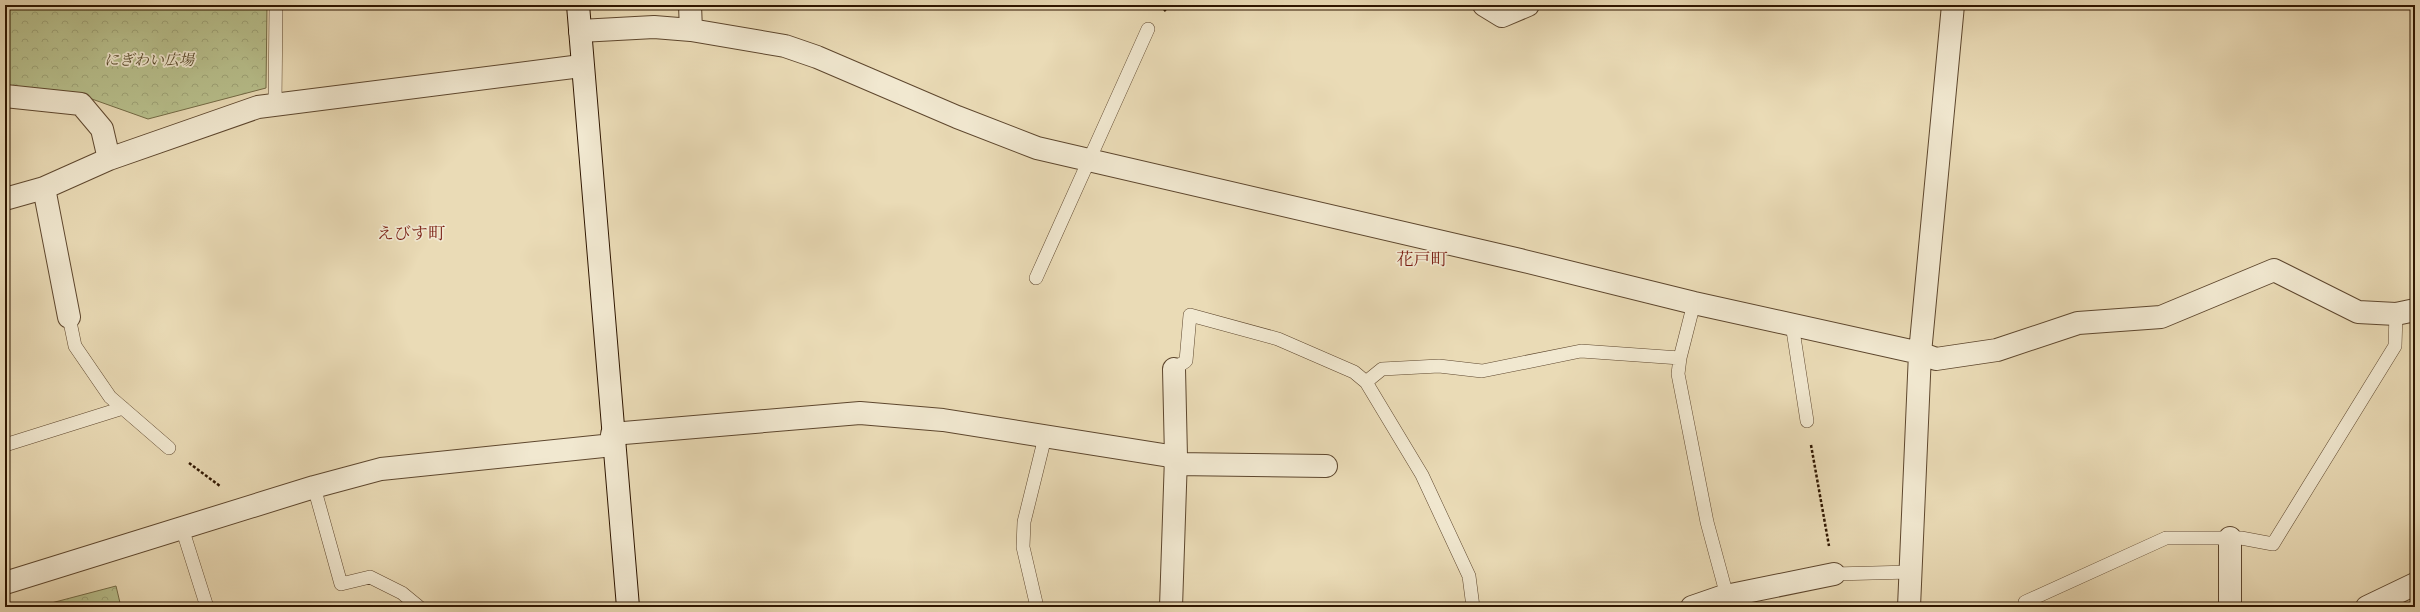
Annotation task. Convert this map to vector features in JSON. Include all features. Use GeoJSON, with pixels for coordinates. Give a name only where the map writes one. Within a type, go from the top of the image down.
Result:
{"type":"FeatureCollection","features":[{"type":"Feature","properties":{"kind":"street"},"geometry":{"type":"LineString","coordinates":[[578,5],[581,66],[628,607]]}},
{"type":"Feature","properties":{"kind":"street"},"geometry":{"type":"LineString","coordinates":[[690,5],[691,30]]}},
{"type":"Feature","properties":{"kind":"street"},"geometry":{"type":"LineString","coordinates":[[1484,5],[1502,16],[1528,5]]}},
{"type":"Feature","properties":{"kind":"street"},"geometry":{"type":"LineString","coordinates":[[1909,607],[1920,353],[1953,5]]}},
{"type":"Feature","properties":{"kind":"street"},"geometry":{"type":"LineString","coordinates":[[580,31],[654,27],[691,30],[785,46],[816,57],[957,118],[1037,148],[1505,256],[1694,302],[1920,353],[1936,359],[1997,350],[2078,324],[2161,317],[2274,270],[2358,312],[2405,312]]}},
{"type":"Feature","properties":{"kind":"street"},"geometry":{"type":"LineString","coordinates":[[5,199],[44,188],[109,159],[258,107],[581,66]]}},
{"type":"Feature","properties":{"kind":"street"},"geometry":{"type":"LineString","coordinates":[[5,96],[81,104],[102,128],[109,159]]}},
{"type":"Feature","properties":{"kind":"street"},"geometry":{"type":"LineString","coordinates":[[44,188],[69,317]]}},
{"type":"Feature","properties":{"kind":"street"},"geometry":{"type":"LineString","coordinates":[[1171,607],[1176,461],[1174,369]]}},
{"type":"Feature","properties":{"kind":"street"},"geometry":{"type":"LineString","coordinates":[[5,583],[314,487],[381,470],[613,440],[860,413],[943,420],[1176,461],[1326,466]]}},
{"type":"Feature","properties":{"kind":"street"},"geometry":{"type":"LineString","coordinates":[[2230,538],[2230,607]]}},
{"type":"Feature","properties":{"kind":"street"},"geometry":{"type":"LineString","coordinates":[[1692,607],[1727,596],[1834,574]]}},
{"type":"Feature","properties":{"kind":"street"},"geometry":{"type":"LineString","coordinates":[[2367,607],[2415,584]]}},
{"type":"Feature","properties":{"kind":"lane"},"geometry":{"type":"LineString","coordinates":[[275,105],[276,5]]}},
{"type":"Feature","properties":{"kind":"lane"},"geometry":{"type":"LineString","coordinates":[[1036,278],[1148,29]]}},
{"type":"Feature","properties":{"kind":"lane"},"geometry":{"type":"LineString","coordinates":[[1694,302],[1680,358],[1678,374],[1707,522],[1727,596]]}},
{"type":"Feature","properties":{"kind":"lane"},"geometry":{"type":"LineString","coordinates":[[2025,602],[2166,538],[2230,538],[2273,544],[2395,346],[2405,312]]}},
{"type":"Feature","properties":{"kind":"lane"},"geometry":{"type":"LineString","coordinates":[[1174,369],[1186,361],[1190,315],[1278,339],[1354,372],[1366,382],[1422,475],[1469,576],[1473,607]]}},
{"type":"Feature","properties":{"kind":"lane"},"geometry":{"type":"LineString","coordinates":[[69,317],[75,346],[110,397],[169,448]]}},
{"type":"Feature","properties":{"kind":"lane"},"geometry":{"type":"LineString","coordinates":[[1792,324],[1807,421]]}},
{"type":"Feature","properties":{"kind":"lane"},"geometry":{"type":"LineString","coordinates":[[1366,382],[1382,369],[1440,366],[1482,371],[1581,351],[1680,358]]}},
{"type":"Feature","properties":{"kind":"lane"},"geometry":{"type":"LineString","coordinates":[[5,445],[123,408]]}},
{"type":"Feature","properties":{"kind":"lane"},"geometry":{"type":"LineString","coordinates":[[1037,607],[1023,547],[1024,522],[1045,437]]}},
{"type":"Feature","properties":{"kind":"lane"},"geometry":{"type":"LineString","coordinates":[[314,487],[342,584],[370,577],[402,593],[419,607]]}},
{"type":"Feature","properties":{"kind":"lane"},"geometry":{"type":"LineString","coordinates":[[182,528],[207,607]]}},
{"type":"Feature","properties":{"kind":"lane"},"geometry":{"type":"LineString","coordinates":[[1834,574],[1911,572]]}},
{"type":"Feature","properties":{"kind":"path"},"geometry":{"type":"LineString","coordinates":[[1807,421],[1834,574]]}},
{"type":"Feature","properties":{"kind":"path"},"geometry":{"type":"LineString","coordinates":[[169,448],[236,497],[243,510]]}},
{"type":"Feature","properties":{"kind":"green space","name":"にぎわい広場"},"geometry":{"type":"Polygon","coordinates":[[[5,5],[267,5],[266,88],[148,119],[89,98],[5,88],[5,5]]]}},
{"type":"Feature","properties":{"kind":"green space"},"geometry":{"type":"Polygon","coordinates":[[[116,586],[121,607],[36,607],[116,586]]]}},
{"type":"Feature","properties":{"kind":"district","name":"えびす町"},"geometry":{"type":"Point","coordinates":[411,233]}},
{"type":"Feature","properties":{"kind":"district","name":"花戸町"},"geometry":{"type":"Point","coordinates":[1422,259]}}]}
